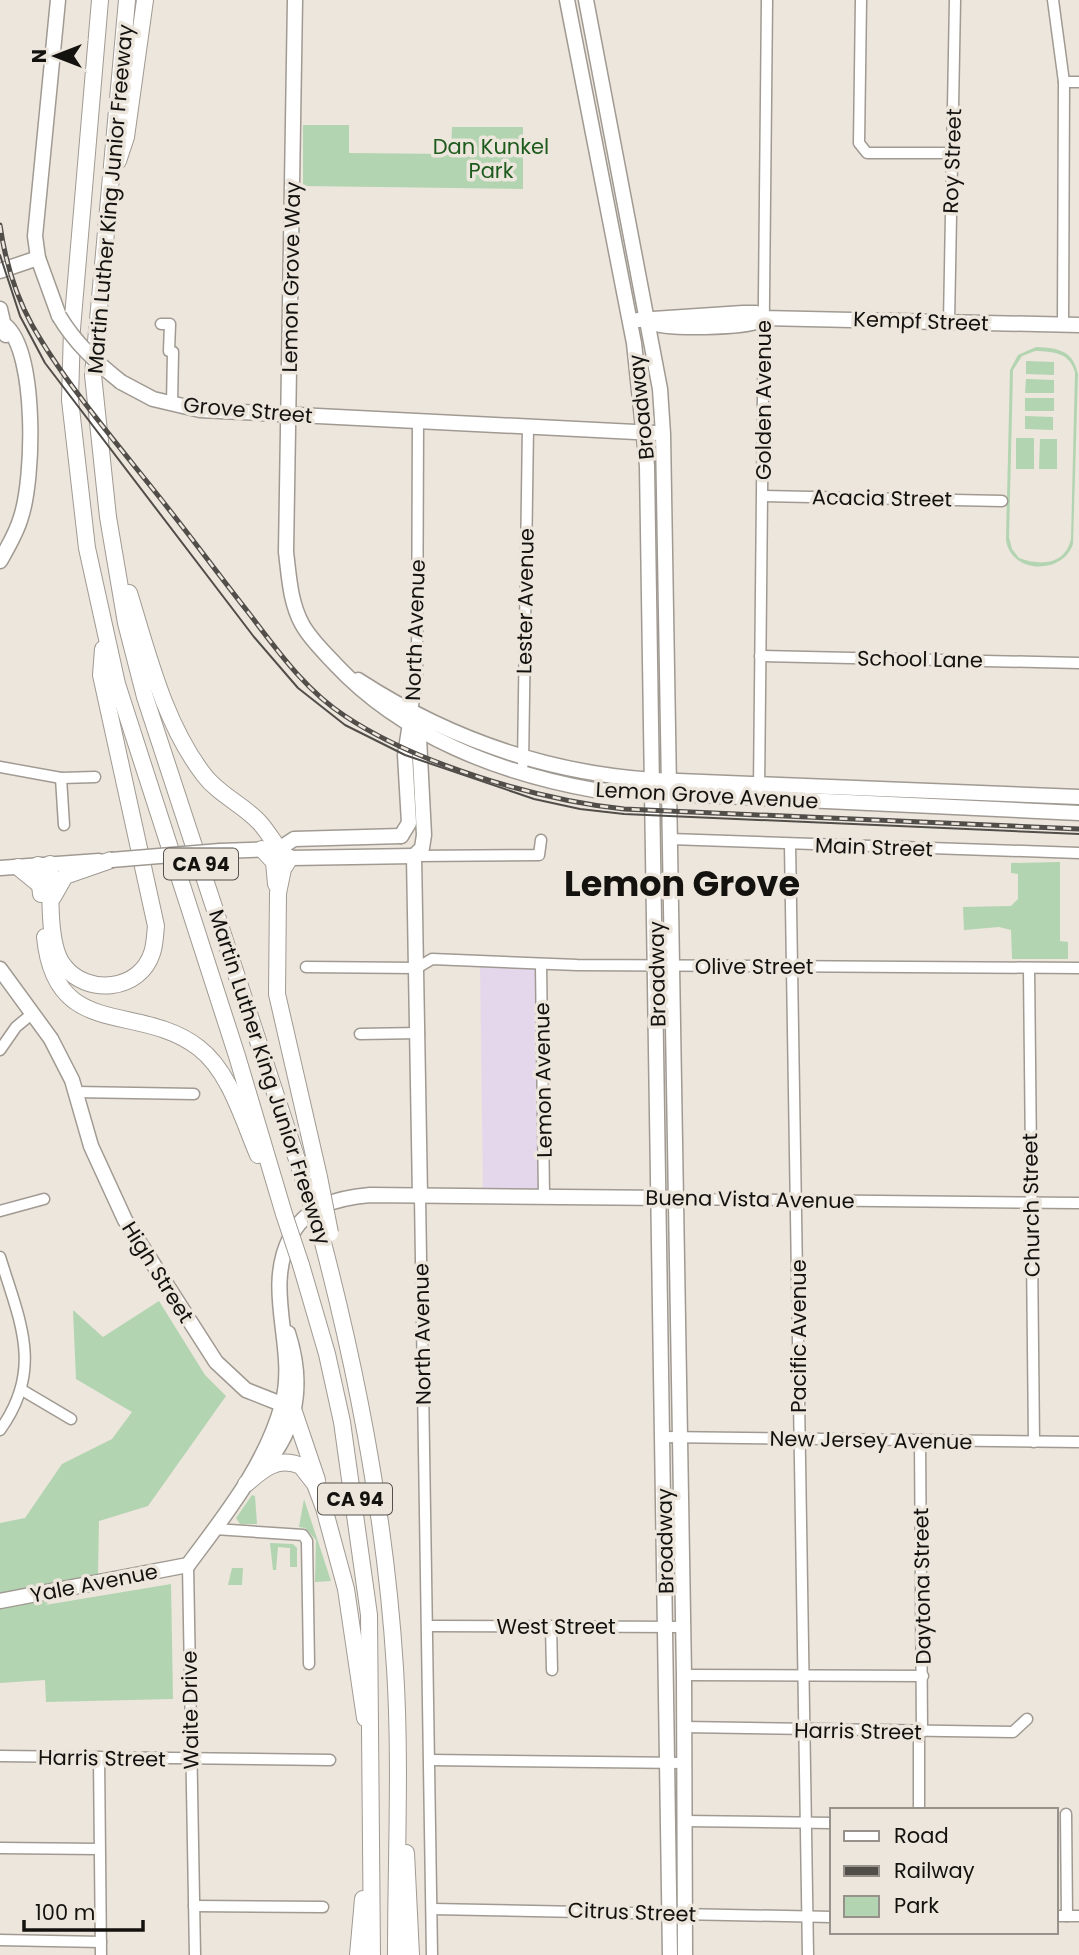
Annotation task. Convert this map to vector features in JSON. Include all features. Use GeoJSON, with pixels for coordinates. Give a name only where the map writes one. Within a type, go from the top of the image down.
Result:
{"type":"FeatureCollection","features":[{"type":"Feature","properties":{"kind":"highway"},"geometry":{"type":"LineString","coordinates":[[90,0],[88,30],[93,73]]}},
{"type":"Feature","properties":{"kind":"highway","name":"Martin Luther King Junior Freeway"},"geometry":{"type":"LineString","coordinates":[[100,0],[72,329],[70,400],[87,548],[120,695],[237,1056],[327,1354],[355,1500],[369,1615],[373,1799],[372,1955]]}},
{"type":"Feature","properties":{"kind":"highway","name":"Martin Luther King Junior Freeway"},"geometry":{"type":"LineString","coordinates":[[127,0],[107,193],[93,375],[111,537],[125,623],[145,697],[313,1182],[326,1236],[329,1267],[367,1433],[385,1563],[395,1668],[396,1955]]}},
{"type":"Feature","properties":{"kind":"highway"},"geometry":{"type":"LineString","coordinates":[[107,193],[126,136],[145,0]]}},
{"type":"Feature","properties":{"kind":"highway"},"geometry":{"type":"LineString","coordinates":[[111,537],[169,713],[184,746],[205,776],[226,798],[260,822],[283,869],[278,893]]}},
{"type":"Feature","properties":{"kind":"highway"},"geometry":{"type":"LineString","coordinates":[[44,865],[52,899],[54,945],[63,966],[83,982],[108,988],[137,975],[152,954],[156,926],[102,676],[104,632]]}},
{"type":"Feature","properties":{"kind":"highway"},"geometry":{"type":"LineString","coordinates":[[277,852],[277,994],[313,1182]]}},
{"type":"Feature","properties":{"kind":"highway"},"geometry":{"type":"LineString","coordinates":[[52,899],[65,876],[111,860]]}},
{"type":"Feature","properties":{"kind":"highway"},"geometry":{"type":"LineString","coordinates":[[44,865],[40,885],[47,956],[58,985],[69,998],[85,1009],[106,1018],[155,1027],[182,1037],[201,1049],[224,1078],[284,1213]]}},
{"type":"Feature","properties":{"kind":"highway"},"geometry":{"type":"LineString","coordinates":[[18,867],[40,885]]}},
{"type":"Feature","properties":{"kind":"highway"},"geometry":{"type":"LineString","coordinates":[[288,1407],[309,1447],[351,1612],[361,1707],[372,1740]]}},
{"type":"Feature","properties":{"kind":"highway"},"geometry":{"type":"LineString","coordinates":[[246,1484],[272,1465],[292,1462],[309,1473],[324,1508]]}},
{"type":"Feature","properties":{"kind":"highway"},"geometry":{"type":"LineString","coordinates":[[397,1792],[406,1851],[411,1955]]}},
{"type":"Feature","properties":{"kind":"highway"},"geometry":{"type":"LineString","coordinates":[[358,1955],[373,1799]]}},
{"type":"Feature","properties":{"kind":"main road","name":"Lemon Grove Way"},"geometry":{"type":"LineString","coordinates":[[295,0],[286,552],[292,601],[302,625],[337,666]]}},
{"type":"Feature","properties":{"kind":"main road","name":"Broadway"},"geometry":{"type":"LineString","coordinates":[[567,0],[629,321],[645,433],[661,787],[670,839],[664,965],[659,1198],[667,1762],[677,1913],[685,1955]]}},
{"type":"Feature","properties":{"kind":"main road","name":"Broadway"},"geometry":{"type":"LineString","coordinates":[[586,0],[660,389],[663,434],[661,787],[664,965],[675,1199],[685,1821],[677,1913],[670,1955]]}},
{"type":"Feature","properties":{"kind":"main road","name":"Grove Street"},"geometry":{"type":"LineString","coordinates":[[58,2],[37,205],[38,258],[59,316],[87,353],[121,382],[153,399],[200,410],[663,434]]}},
{"type":"Feature","properties":{"kind":"main road"},"geometry":{"type":"LineString","coordinates":[[0,271],[38,258]]}},
{"type":"Feature","properties":{"kind":"main road"},"geometry":{"type":"LineString","coordinates":[[0,309],[6,326],[20,349],[30,399],[27,492],[21,518],[2,554]]}},
{"type":"Feature","properties":{"kind":"main road","name":"Kempf Street"},"geometry":{"type":"LineString","coordinates":[[629,321],[718,313],[756,313],[763,318],[1079,326]]}},
{"type":"Feature","properties":{"kind":"main road","name":"Lemon Grove Avenue"},"geometry":{"type":"LineString","coordinates":[[337,666],[465,753],[523,775],[607,792],[661,787],[759,784],[1079,797]]}},
{"type":"Feature","properties":{"kind":"main road","name":"Lemon Grove Avenue"},"geometry":{"type":"LineString","coordinates":[[416,721],[523,759],[661,787],[759,800],[1079,813]]}},
{"type":"Feature","properties":{"kind":"main road","name":"North Avenue"},"geometry":{"type":"LineString","coordinates":[[416,721],[422,761],[424,835],[422,848],[414,856],[420,1196]]}},
{"type":"Feature","properties":{"kind":"main road","name":"North Avenue"},"geometry":{"type":"LineString","coordinates":[[401,836],[409,823],[405,755],[416,721]]}},
{"type":"Feature","properties":{"kind":"main road"},"geometry":{"type":"LineString","coordinates":[[422,761],[439,747],[465,753]]}},
{"type":"Feature","properties":{"kind":"main road"},"geometry":{"type":"LineString","coordinates":[[277,852],[294,839],[401,836],[414,856]]}},
{"type":"Feature","properties":{"kind":"main road"},"geometry":{"type":"LineString","coordinates":[[329,857],[339,838]]}},
{"type":"Feature","properties":{"kind":"main road"},"geometry":{"type":"LineString","coordinates":[[0,868],[220,851],[277,852],[329,857],[414,856]]}},
{"type":"Feature","properties":{"kind":"main road","name":"High Street"},"geometry":{"type":"LineString","coordinates":[[0,969],[51,1039],[75,1092],[91,1146],[125,1220],[216,1362],[234,1382],[246,1390],[288,1407]]}},
{"type":"Feature","properties":{"kind":"main road"},"geometry":{"type":"LineString","coordinates":[[188,1565],[246,1484],[288,1407],[297,1363],[278,1298],[281,1256],[298,1222],[333,1201],[350,1197],[420,1196]]}},
{"type":"Feature","properties":{"kind":"main road","name":"Buena Vista Avenue"},"geometry":{"type":"LineString","coordinates":[[420,1196],[675,1199]]}},
{"type":"Feature","properties":{"kind":"main road","name":"Yale Avenue"},"geometry":{"type":"LineString","coordinates":[[0,1601],[188,1565]]}},
{"type":"Feature","properties":{"kind":"street","name":"Golden Avenue"},"geometry":{"type":"LineString","coordinates":[[759,800],[768,0]]}},
{"type":"Feature","properties":{"kind":"street"},"geometry":{"type":"LineString","coordinates":[[861,0],[859,143],[867,153],[952,153]]}},
{"type":"Feature","properties":{"kind":"street","name":"Roy Street"},"geometry":{"type":"LineString","coordinates":[[949,322],[955,0]]}},
{"type":"Feature","properties":{"kind":"street"},"geometry":{"type":"LineString","coordinates":[[1053,0],[1064,82],[1063,325]]}},
{"type":"Feature","properties":{"kind":"street"},"geometry":{"type":"LineString","coordinates":[[1064,82],[1079,82]]}},
{"type":"Feature","properties":{"kind":"street"},"geometry":{"type":"LineString","coordinates":[[161,324],[170,324],[169,351],[173,352],[172,404]]}},
{"type":"Feature","properties":{"kind":"street","name":"North Avenue"},"geometry":{"type":"LineString","coordinates":[[416,721],[418,422]]}},
{"type":"Feature","properties":{"kind":"street","name":"Lester Avenue"},"geometry":{"type":"LineString","coordinates":[[523,775],[528,427]]}},
{"type":"Feature","properties":{"kind":"street","name":"Acacia Street"},"geometry":{"type":"LineString","coordinates":[[763,496],[1002,501]]}},
{"type":"Feature","properties":{"kind":"street","name":"School Lane"},"geometry":{"type":"LineString","coordinates":[[760,656],[1079,663]]}},
{"type":"Feature","properties":{"kind":"street"},"geometry":{"type":"LineString","coordinates":[[0,767],[61,778],[95,777]]}},
{"type":"Feature","properties":{"kind":"street"},"geometry":{"type":"LineString","coordinates":[[61,778],[64,825]]}},
{"type":"Feature","properties":{"kind":"street","name":"Main Street"},"geometry":{"type":"LineString","coordinates":[[670,839],[1079,853]]}},
{"type":"Feature","properties":{"kind":"street"},"geometry":{"type":"LineString","coordinates":[[414,856],[539,855],[541,841]]}},
{"type":"Feature","properties":{"kind":"street","name":"Pacific Avenue"},"geometry":{"type":"LineString","coordinates":[[790,844],[808,1955]]}},
{"type":"Feature","properties":{"kind":"street","name":"Olive Street"},"geometry":{"type":"LineString","coordinates":[[306,967],[417,968],[432,959],[541,964],[1079,968]]}},
{"type":"Feature","properties":{"kind":"street","name":"Lemon Avenue"},"geometry":{"type":"LineString","coordinates":[[541,964],[544,1197]]}},
{"type":"Feature","properties":{"kind":"street","name":"Church Street"},"geometry":{"type":"LineString","coordinates":[[1029,968],[1034,1442]]}},
{"type":"Feature","properties":{"kind":"street"},"geometry":{"type":"LineString","coordinates":[[0,1050],[16,1027],[33,1013]]}},
{"type":"Feature","properties":{"kind":"street"},"geometry":{"type":"LineString","coordinates":[[360,1034],[419,1033]]}},
{"type":"Feature","properties":{"kind":"street"},"geometry":{"type":"LineString","coordinates":[[75,1092],[194,1094]]}},
{"type":"Feature","properties":{"kind":"street","name":"North Avenue"},"geometry":{"type":"LineString","coordinates":[[420,1196],[429,1626],[432,1955]]}},
{"type":"Feature","properties":{"kind":"street"},"geometry":{"type":"LineString","coordinates":[[0,1211],[44,1199]]}},
{"type":"Feature","properties":{"kind":"street","name":"Buena Vista Avenue"},"geometry":{"type":"LineString","coordinates":[[675,1199],[1079,1203]]}},
{"type":"Feature","properties":{"kind":"street"},"geometry":{"type":"LineString","coordinates":[[0,1257],[25,1340],[22,1390],[0,1430]]}},
{"type":"Feature","properties":{"kind":"street"},"geometry":{"type":"LineString","coordinates":[[22,1390],[71,1419]]}},
{"type":"Feature","properties":{"kind":"street","name":"New Jersey Avenue"},"geometry":{"type":"LineString","coordinates":[[663,1437],[1079,1442]]}},
{"type":"Feature","properties":{"kind":"street","name":"Daytona Street"},"geometry":{"type":"LineString","coordinates":[[919,1808],[923,1676],[920,1440]]}},
{"type":"Feature","properties":{"kind":"street"},"geometry":{"type":"LineString","coordinates":[[215,1529],[303,1535],[307,1541],[309,1664]]}},
{"type":"Feature","properties":{"kind":"street","name":"Waite Drive"},"geometry":{"type":"LineString","coordinates":[[188,1565],[195,1955]]}},
{"type":"Feature","properties":{"kind":"street","name":"West Street"},"geometry":{"type":"LineString","coordinates":[[429,1626],[683,1627]]}},
{"type":"Feature","properties":{"kind":"street"},"geometry":{"type":"LineString","coordinates":[[551,1626],[552,1670]]}},
{"type":"Feature","properties":{"kind":"street"},"geometry":{"type":"LineString","coordinates":[[684,1675],[923,1676]]}},
{"type":"Feature","properties":{"kind":"street","name":"Harris Street"},"geometry":{"type":"LineString","coordinates":[[683,1727],[1013,1732],[1027,1719]]}},
{"type":"Feature","properties":{"kind":"street","name":"Harris Street"},"geometry":{"type":"LineString","coordinates":[[0,1756],[330,1760]]}},
{"type":"Feature","properties":{"kind":"street"},"geometry":{"type":"LineString","coordinates":[[99,1757],[101,1955]]}},
{"type":"Feature","properties":{"kind":"street"},"geometry":{"type":"LineString","coordinates":[[430,1760],[684,1763]]}},
{"type":"Feature","properties":{"kind":"street"},"geometry":{"type":"LineString","coordinates":[[1066,1814],[1067,1916]]}},
{"type":"Feature","properties":{"kind":"street"},"geometry":{"type":"LineString","coordinates":[[685,1821],[830,1823]]}},
{"type":"Feature","properties":{"kind":"street"},"geometry":{"type":"LineString","coordinates":[[0,1848],[99,1849]]}},
{"type":"Feature","properties":{"kind":"street"},"geometry":{"type":"LineString","coordinates":[[194,1906],[323,1907]]}},
{"type":"Feature","properties":{"kind":"street","name":"Citrus Street"},"geometry":{"type":"LineString","coordinates":[[432,1909],[830,1917]]}},
{"type":"Feature","properties":{"kind":"street"},"geometry":{"type":"LineString","coordinates":[[0,1940],[101,1942]]}},
{"type":"Feature","properties":{"kind":"shaded area"},"geometry":{"type":"Polygon","coordinates":[[[480,963],[541,964],[543,1195],[483,1194],[480,963]]]}},
{"type":"Feature","properties":{"kind":"green space","name":"Dan Kunkel Park"},"geometry":{"type":"Polygon","coordinates":[[[303,125],[349,125],[349,153],[451,154],[452,127],[523,127],[523,189],[303,186],[303,125]]]}},
{"type":"Feature","properties":{"kind":"green space"},"geometry":{"type":"Polygon","coordinates":[[[1036,347],[1058,350],[1068,355],[1078,374],[1073,544],[1059,561],[1049,565],[1027,564],[1017,559],[1006,540],[1010,370],[1018,355],[1036,347]],[[1035,351],[1022,356],[1013,370],[1009,537],[1012,549],[1019,558],[1043,562],[1057,559],[1068,548],[1071,539],[1075,372],[1069,360],[1060,354],[1035,351]]]}},
{"type":"Feature","properties":{"kind":"green space"},"geometry":{"type":"Polygon","coordinates":[[[1026,361],[1054,362],[1054,375],[1026,374],[1026,361]]]}},
{"type":"Feature","properties":{"kind":"green space"},"geometry":{"type":"Polygon","coordinates":[[[1026,379],[1054,380],[1054,393],[1025,393],[1026,379]]]}},
{"type":"Feature","properties":{"kind":"green space"},"geometry":{"type":"Polygon","coordinates":[[[1025,398],[1054,398],[1054,411],[1025,411],[1025,398]]]}},
{"type":"Feature","properties":{"kind":"green space"},"geometry":{"type":"Polygon","coordinates":[[[1025,416],[1053,417],[1053,430],[1025,429],[1025,416]]]}},
{"type":"Feature","properties":{"kind":"green space"},"geometry":{"type":"Polygon","coordinates":[[[1016,438],[1034,438],[1034,469],[1016,469],[1016,438]]]}},
{"type":"Feature","properties":{"kind":"green space"},"geometry":{"type":"Polygon","coordinates":[[[1040,439],[1057,439],[1057,469],[1039,469],[1040,439]]]}},
{"type":"Feature","properties":{"kind":"green space"},"geometry":{"type":"Polygon","coordinates":[[[1060,862],[1060,941],[1068,942],[1068,959],[1012,959],[1011,930],[999,927],[964,930],[963,907],[1011,906],[1018,899],[1018,874],[1011,873],[1011,863],[1060,862]]]}},
{"type":"Feature","properties":{"kind":"green space"},"geometry":{"type":"Polygon","coordinates":[[[159,1301],[205,1375],[226,1396],[148,1506],[99,1521],[98,1575],[45,1605],[171,1584],[173,1699],[46,1702],[45,1680],[0,1683],[0,1523],[25,1518],[62,1464],[112,1439],[132,1412],[76,1379],[73,1310],[103,1337],[159,1301]]]}},
{"type":"Feature","properties":{"kind":"green space"},"geometry":{"type":"Polygon","coordinates":[[[252,1495],[255,1496],[257,1524],[240,1524],[236,1518],[252,1495]]]}},
{"type":"Feature","properties":{"kind":"green space"},"geometry":{"type":"Polygon","coordinates":[[[304,1499],[331,1581],[315,1582],[316,1540],[305,1528],[299,1527],[304,1499]]]}},
{"type":"Feature","properties":{"kind":"green space"},"geometry":{"type":"Polygon","coordinates":[[[270,1543],[293,1544],[297,1548],[297,1567],[290,1567],[290,1548],[278,1547],[276,1570],[273,1570],[270,1543]]]}},
{"type":"Feature","properties":{"kind":"green space"},"geometry":{"type":"Polygon","coordinates":[[[232,1568],[243,1568],[242,1585],[228,1585],[232,1568]]]}},
{"type":"Feature","properties":{"kind":"tram line"},"geometry":{"type":"LineString","coordinates":[[0,255],[20,316],[45,363],[254,637],[298,688],[345,725],[405,755],[534,799],[580,809],[624,814],[1079,834]]}},
{"type":"Feature","properties":{"kind":"railway"},"geometry":{"type":"LineString","coordinates":[[0,225],[12,276],[26,313],[79,396],[292,669],[331,706],[374,733],[407,750],[479,777],[554,797],[624,809],[1079,829]]}},
{"type":"Feature","properties":{"kind":"district","name":"Lemon Grove"},"geometry":{"type":"Point","coordinates":[682,883]}}]}
